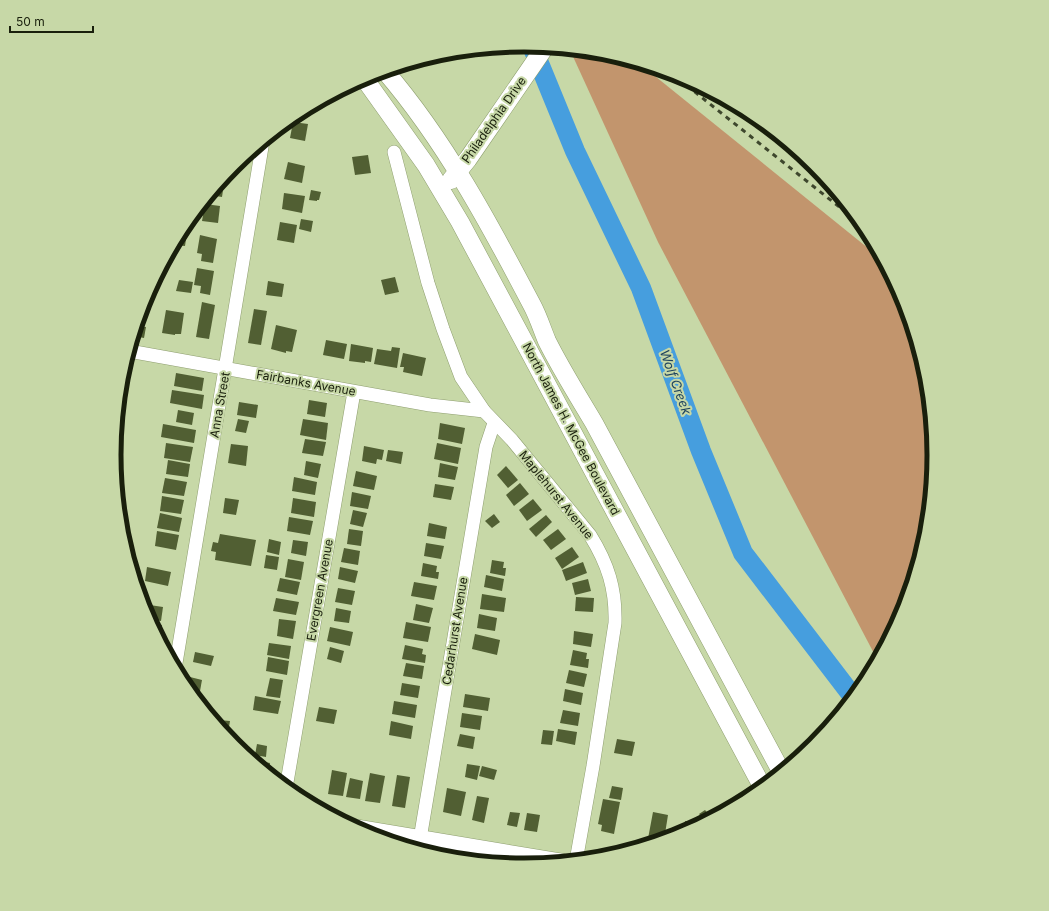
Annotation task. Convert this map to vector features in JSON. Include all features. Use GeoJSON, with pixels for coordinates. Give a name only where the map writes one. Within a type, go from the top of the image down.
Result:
{"type":"FeatureCollection","features":[{"type":"Feature","properties":{"kind":"main road","name":"Philadelphia Drive"},"geometry":{"type":"LineString","coordinates":[[442,191],[468,159],[541,53]]}},
{"type":"Feature","properties":{"kind":"main road","name":"North James H. McGee Boulevard"},"geometry":{"type":"LineString","coordinates":[[389,76],[430,128],[474,198],[532,306],[548,341],[576,393],[602,436],[779,768]]}},
{"type":"Feature","properties":{"kind":"main road","name":"North James H. McGee Boulevard"},"geometry":{"type":"LineString","coordinates":[[368,84],[426,165],[460,222],[760,783]]}},
{"type":"Feature","properties":{"kind":"street","name":"Anna Street"},"geometry":{"type":"LineString","coordinates":[[177,660],[262,149]]}},
{"type":"Feature","properties":{"kind":"street","name":"Maplehurst Avenue"},"geometry":{"type":"LineString","coordinates":[[394,152],[428,283],[461,377],[484,412],[512,440],[590,535],[607,566],[613,586],[615,600],[615,623],[593,766],[577,856]]}},
{"type":"Feature","properties":{"kind":"street","name":"Fairbanks Avenue"},"geometry":{"type":"LineString","coordinates":[[135,352],[354,392],[430,405],[484,412]]}},
{"type":"Feature","properties":{"kind":"street","name":"Evergreen Avenue"},"geometry":{"type":"LineString","coordinates":[[287,782],[354,392]]}},
{"type":"Feature","properties":{"kind":"street","name":"Cedarhurst Avenue"},"geometry":{"type":"LineString","coordinates":[[420,839],[486,447],[494,423]]}},
{"type":"Feature","properties":{"kind":"street"},"geometry":{"type":"LineString","coordinates":[[379,832],[541,858]]}},
{"type":"Feature","properties":{"kind":"shaded area"},"geometry":{"type":"Polygon","coordinates":[[[572,55],[603,60],[650,72],[873,252],[886,277],[907,326],[914,351],[925,403],[928,456],[925,508],[914,560],[907,585],[897,610],[875,655],[658,242],[572,55]]]}},
{"type":"Feature","properties":{"kind":"building"},"geometry":{"type":"Polygon","coordinates":[[[297,122],[308,124],[305,141],[290,138],[292,125],[297,122]]]}},
{"type":"Feature","properties":{"kind":"building"},"geometry":{"type":"Polygon","coordinates":[[[754,124],[761,129],[760,130],[753,125],[754,124]]]}},
{"type":"Feature","properties":{"kind":"building"},"geometry":{"type":"Polygon","coordinates":[[[368,155],[371,173],[355,175],[352,157],[368,155]]]}},
{"type":"Feature","properties":{"kind":"building"},"geometry":{"type":"Polygon","coordinates":[[[288,162],[305,166],[302,183],[284,179],[288,162]]]}},
{"type":"Feature","properties":{"kind":"building"},"geometry":{"type":"Polygon","coordinates":[[[224,186],[222,197],[215,196],[224,186]]]}},
{"type":"Feature","properties":{"kind":"building"},"geometry":{"type":"Polygon","coordinates":[[[311,190],[321,192],[319,200],[309,200],[311,190]]]}},
{"type":"Feature","properties":{"kind":"building"},"geometry":{"type":"Polygon","coordinates":[[[284,193],[305,196],[302,213],[282,209],[284,193]]]}},
{"type":"Feature","properties":{"kind":"building"},"geometry":{"type":"Polygon","coordinates":[[[208,204],[220,206],[218,223],[202,221],[204,210],[208,204]]]}},
{"type":"Feature","properties":{"kind":"building"},"geometry":{"type":"Polygon","coordinates":[[[301,219],[313,221],[311,232],[299,229],[301,219]]]}},
{"type":"Feature","properties":{"kind":"building"},"geometry":{"type":"Polygon","coordinates":[[[280,222],[297,225],[294,243],[277,240],[280,222]]]}},
{"type":"Feature","properties":{"kind":"building"},"geometry":{"type":"Polygon","coordinates":[[[187,235],[185,246],[180,246],[187,235]]]}},
{"type":"Feature","properties":{"kind":"building"},"geometry":{"type":"Polygon","coordinates":[[[200,235],[217,239],[213,263],[201,261],[202,254],[197,253],[200,235]]]}},
{"type":"Feature","properties":{"kind":"building"},"geometry":{"type":"Polygon","coordinates":[[[197,268],[214,271],[210,295],[200,293],[201,286],[194,285],[197,268]]]}},
{"type":"Feature","properties":{"kind":"building"},"geometry":{"type":"Polygon","coordinates":[[[395,277],[399,292],[385,295],[381,280],[395,277]]]}},
{"type":"Feature","properties":{"kind":"building"},"geometry":{"type":"Polygon","coordinates":[[[179,280],[193,282],[191,293],[176,291],[179,280]]]}},
{"type":"Feature","properties":{"kind":"building"},"geometry":{"type":"Polygon","coordinates":[[[268,281],[284,284],[282,297],[266,295],[268,281]]]}},
{"type":"Feature","properties":{"kind":"building"},"geometry":{"type":"Polygon","coordinates":[[[202,302],[215,305],[209,339],[196,337],[202,302]]]}},
{"type":"Feature","properties":{"kind":"building"},"geometry":{"type":"Polygon","coordinates":[[[254,309],[267,311],[261,345],[248,343],[254,309]]]}},
{"type":"Feature","properties":{"kind":"building"},"geometry":{"type":"Polygon","coordinates":[[[166,310],[184,313],[181,334],[175,335],[162,333],[166,310]]]}},
{"type":"Feature","properties":{"kind":"building"},"geometry":{"type":"Polygon","coordinates":[[[276,325],[297,330],[292,352],[286,351],[286,353],[271,349],[276,325]]]}},
{"type":"Feature","properties":{"kind":"building"},"geometry":{"type":"Polygon","coordinates":[[[142,327],[146,327],[144,338],[139,337],[142,327]]]}},
{"type":"Feature","properties":{"kind":"building"},"geometry":{"type":"Polygon","coordinates":[[[326,340],[347,344],[344,359],[323,355],[326,340]]]}},
{"type":"Feature","properties":{"kind":"building"},"geometry":{"type":"Polygon","coordinates":[[[351,344],[373,348],[371,362],[365,361],[365,363],[349,361],[351,344]]]}},
{"type":"Feature","properties":{"kind":"building"},"geometry":{"type":"Polygon","coordinates":[[[392,347],[400,348],[397,368],[374,364],[377,349],[391,351],[392,347]]]}},
{"type":"Feature","properties":{"kind":"building"},"geometry":{"type":"Polygon","coordinates":[[[403,353],[426,358],[422,376],[403,372],[404,367],[400,367],[403,353]]]}},
{"type":"Feature","properties":{"kind":"building"},"geometry":{"type":"Polygon","coordinates":[[[176,373],[204,378],[202,391],[174,386],[176,373]]]}},
{"type":"Feature","properties":{"kind":"building"},"geometry":{"type":"Polygon","coordinates":[[[172,390],[204,395],[202,409],[170,403],[172,390]]]}},
{"type":"Feature","properties":{"kind":"building"},"geometry":{"type":"Polygon","coordinates":[[[309,400],[327,403],[325,417],[307,414],[309,400]]]}},
{"type":"Feature","properties":{"kind":"building"},"geometry":{"type":"Polygon","coordinates":[[[239,402],[258,405],[256,418],[237,415],[239,402]]]}},
{"type":"Feature","properties":{"kind":"building"},"geometry":{"type":"Polygon","coordinates":[[[178,410],[194,413],[192,425],[176,422],[178,410]]]}},
{"type":"Feature","properties":{"kind":"building"},"geometry":{"type":"Polygon","coordinates":[[[238,419],[249,421],[246,433],[235,431],[238,419]]]}},
{"type":"Feature","properties":{"kind":"building"},"geometry":{"type":"Polygon","coordinates":[[[303,419],[328,423],[326,440],[300,435],[303,419]]]}},
{"type":"Feature","properties":{"kind":"building"},"geometry":{"type":"Polygon","coordinates":[[[440,423],[465,428],[462,444],[438,439],[440,423]]]}},
{"type":"Feature","properties":{"kind":"building"},"geometry":{"type":"Polygon","coordinates":[[[163,424],[196,430],[194,443],[161,437],[163,424]]]}},
{"type":"Feature","properties":{"kind":"building"},"geometry":{"type":"Polygon","coordinates":[[[305,439],[326,442],[323,456],[302,453],[305,439]]]}},
{"type":"Feature","properties":{"kind":"building"},"geometry":{"type":"Polygon","coordinates":[[[166,443],[193,447],[190,462],[164,458],[166,443]]]}},
{"type":"Feature","properties":{"kind":"building"},"geometry":{"type":"Polygon","coordinates":[[[437,443],[461,448],[458,464],[434,459],[437,443]]]}},
{"type":"Feature","properties":{"kind":"building"},"geometry":{"type":"Polygon","coordinates":[[[231,444],[248,446],[246,466],[228,463],[231,444]]]}},
{"type":"Feature","properties":{"kind":"building"},"geometry":{"type":"Polygon","coordinates":[[[364,446],[384,450],[382,460],[377,459],[376,464],[362,461],[364,446]]]}},
{"type":"Feature","properties":{"kind":"building"},"geometry":{"type":"Polygon","coordinates":[[[388,450],[403,452],[401,464],[386,461],[388,450]]]}},
{"type":"Feature","properties":{"kind":"building"},"geometry":{"type":"Polygon","coordinates":[[[168,460],[190,464],[188,477],[166,474],[168,460]]]}},
{"type":"Feature","properties":{"kind":"building"},"geometry":{"type":"Polygon","coordinates":[[[306,461],[321,464],[318,478],[304,475],[306,461]]]}},
{"type":"Feature","properties":{"kind":"building"},"geometry":{"type":"Polygon","coordinates":[[[440,463],[458,467],[455,480],[438,477],[440,463]]]}},
{"type":"Feature","properties":{"kind":"building"},"geometry":{"type":"Polygon","coordinates":[[[506,466],[518,480],[508,488],[497,475],[506,466]]]}},
{"type":"Feature","properties":{"kind":"building"},"geometry":{"type":"Polygon","coordinates":[[[356,471],[377,476],[374,490],[353,486],[356,471]]]}},
{"type":"Feature","properties":{"kind":"building"},"geometry":{"type":"Polygon","coordinates":[[[294,477],[317,482],[315,495],[292,491],[294,477]]]}},
{"type":"Feature","properties":{"kind":"building"},"geometry":{"type":"Polygon","coordinates":[[[165,478],[187,482],[184,496],[162,493],[165,478]]]}},
{"type":"Feature","properties":{"kind":"building"},"geometry":{"type":"Polygon","coordinates":[[[520,483],[529,494],[514,506],[506,495],[520,483]]]}},
{"type":"Feature","properties":{"kind":"building"},"geometry":{"type":"Polygon","coordinates":[[[435,484],[454,487],[451,500],[433,497],[435,484]]]}},
{"type":"Feature","properties":{"kind":"building"},"geometry":{"type":"Polygon","coordinates":[[[352,492],[371,496],[368,509],[350,506],[352,492]]]}},
{"type":"Feature","properties":{"kind":"building"},"geometry":{"type":"Polygon","coordinates":[[[162,496],[184,500],[181,514],[160,511],[162,496]]]}},
{"type":"Feature","properties":{"kind":"building"},"geometry":{"type":"Polygon","coordinates":[[[225,498],[239,500],[236,515],[223,513],[225,498]]]}},
{"type":"Feature","properties":{"kind":"building"},"geometry":{"type":"Polygon","coordinates":[[[293,498],[316,502],[314,517],[291,513],[293,498]]]}},
{"type":"Feature","properties":{"kind":"building"},"geometry":{"type":"Polygon","coordinates":[[[533,499],[542,510],[527,521],[519,510],[533,499]]]}},
{"type":"Feature","properties":{"kind":"building"},"geometry":{"type":"Polygon","coordinates":[[[353,510],[367,513],[363,527],[350,524],[353,510]]]}},
{"type":"Feature","properties":{"kind":"building"},"geometry":{"type":"Polygon","coordinates":[[[160,513],[182,518],[179,532],[157,528],[160,513]]]}},
{"type":"Feature","properties":{"kind":"building"},"geometry":{"type":"Polygon","coordinates":[[[494,514],[500,522],[492,528],[485,521],[494,514]]]}},
{"type":"Feature","properties":{"kind":"building"},"geometry":{"type":"Polygon","coordinates":[[[546,515],[552,522],[536,537],[529,529],[546,515]]]}},
{"type":"Feature","properties":{"kind":"building"},"geometry":{"type":"Polygon","coordinates":[[[289,517],[313,521],[310,535],[287,531],[289,517]]]}},
{"type":"Feature","properties":{"kind":"building"},"geometry":{"type":"Polygon","coordinates":[[[429,523],[447,527],[445,539],[427,536],[429,523]]]}},
{"type":"Feature","properties":{"kind":"building"},"geometry":{"type":"Polygon","coordinates":[[[349,529],[363,531],[361,546],[347,544],[349,529]]]}},
{"type":"Feature","properties":{"kind":"building"},"geometry":{"type":"Polygon","coordinates":[[[558,529],[566,539],[551,550],[543,540],[558,529]]]}},
{"type":"Feature","properties":{"kind":"building"},"geometry":{"type":"Polygon","coordinates":[[[157,531],[179,535],[176,550],[155,546],[157,531]]]}},
{"type":"Feature","properties":{"kind":"building"},"geometry":{"type":"Polygon","coordinates":[[[220,534],[256,540],[251,566],[215,560],[216,552],[211,551],[213,542],[218,543],[220,534]]]}},
{"type":"Feature","properties":{"kind":"building"},"geometry":{"type":"Polygon","coordinates":[[[269,539],[281,542],[279,555],[267,552],[269,539]]]}},
{"type":"Feature","properties":{"kind":"building"},"geometry":{"type":"Polygon","coordinates":[[[293,540],[308,542],[306,556],[291,553],[293,540]]]}},
{"type":"Feature","properties":{"kind":"building"},"geometry":{"type":"Polygon","coordinates":[[[426,543],[444,546],[441,559],[424,556],[426,543]]]}},
{"type":"Feature","properties":{"kind":"building"},"geometry":{"type":"Polygon","coordinates":[[[572,547],[579,557],[562,569],[555,558],[572,547]]]}},
{"type":"Feature","properties":{"kind":"building"},"geometry":{"type":"Polygon","coordinates":[[[344,548],[360,551],[358,565],[341,562],[344,548]]]}},
{"type":"Feature","properties":{"kind":"building"},"geometry":{"type":"Polygon","coordinates":[[[266,555],[279,557],[277,570],[264,568],[266,555]]]}},
{"type":"Feature","properties":{"kind":"building"},"geometry":{"type":"Polygon","coordinates":[[[288,559],[304,562],[301,580],[285,577],[288,559]]]}},
{"type":"Feature","properties":{"kind":"building"},"geometry":{"type":"Polygon","coordinates":[[[492,560],[504,562],[503,568],[506,568],[505,576],[490,573],[492,560]]]}},
{"type":"Feature","properties":{"kind":"building"},"geometry":{"type":"Polygon","coordinates":[[[583,562],[587,573],[566,581],[562,570],[583,562]]]}},
{"type":"Feature","properties":{"kind":"building"},"geometry":{"type":"Polygon","coordinates":[[[423,563],[437,566],[436,572],[439,572],[438,579],[421,576],[423,563]]]}},
{"type":"Feature","properties":{"kind":"building"},"geometry":{"type":"Polygon","coordinates":[[[147,567],[171,572],[168,586],[145,581],[147,567]]]}},
{"type":"Feature","properties":{"kind":"building"},"geometry":{"type":"Polygon","coordinates":[[[340,567],[358,571],[355,583],[338,579],[340,567]]]}},
{"type":"Feature","properties":{"kind":"building"},"geometry":{"type":"Polygon","coordinates":[[[486,575],[504,579],[502,591],[484,587],[486,575]]]}},
{"type":"Feature","properties":{"kind":"building"},"geometry":{"type":"Polygon","coordinates":[[[280,578],[300,582],[297,595],[277,591],[280,578]]]}},
{"type":"Feature","properties":{"kind":"building"},"geometry":{"type":"Polygon","coordinates":[[[588,579],[591,591],[575,595],[572,583],[588,579]]]}},
{"type":"Feature","properties":{"kind":"building"},"geometry":{"type":"Polygon","coordinates":[[[414,582],[437,586],[434,600],[411,596],[414,582]]]}},
{"type":"Feature","properties":{"kind":"building"},"geometry":{"type":"Polygon","coordinates":[[[338,588],[355,591],[352,605],[335,602],[338,588]]]}},
{"type":"Feature","properties":{"kind":"building"},"geometry":{"type":"Polygon","coordinates":[[[482,594],[506,598],[504,612],[480,609],[482,594]]]}},
{"type":"Feature","properties":{"kind":"building"},"geometry":{"type":"Polygon","coordinates":[[[576,597],[594,598],[593,612],[575,611],[576,597]]]}},
{"type":"Feature","properties":{"kind":"building"},"geometry":{"type":"Polygon","coordinates":[[[276,598],[299,602],[296,615],[273,611],[276,598]]]}},
{"type":"Feature","properties":{"kind":"building"},"geometry":{"type":"Polygon","coordinates":[[[416,604],[433,608],[429,623],[413,620],[416,604]]]}},
{"type":"Feature","properties":{"kind":"building"},"geometry":{"type":"Polygon","coordinates":[[[150,605],[163,607],[161,621],[157,620],[150,605]]]}},
{"type":"Feature","properties":{"kind":"building"},"geometry":{"type":"Polygon","coordinates":[[[336,608],[351,611],[349,623],[334,621],[336,608]]]}},
{"type":"Feature","properties":{"kind":"building"},"geometry":{"type":"Polygon","coordinates":[[[479,614],[497,618],[495,631],[477,628],[479,614]]]}},
{"type":"Feature","properties":{"kind":"building"},"geometry":{"type":"Polygon","coordinates":[[[279,619],[296,621],[293,639],[277,636],[279,619]]]}},
{"type":"Feature","properties":{"kind":"building"},"geometry":{"type":"Polygon","coordinates":[[[406,622],[431,627],[428,642],[403,638],[406,622]]]}},
{"type":"Feature","properties":{"kind":"building"},"geometry":{"type":"Polygon","coordinates":[[[330,627],[353,632],[350,646],[327,641],[330,627]]]}},
{"type":"Feature","properties":{"kind":"building"},"geometry":{"type":"Polygon","coordinates":[[[574,631],[593,634],[591,647],[573,644],[574,631]]]}},
{"type":"Feature","properties":{"kind":"building"},"geometry":{"type":"Polygon","coordinates":[[[475,634],[500,640],[497,655],[472,649],[475,634]]]}},
{"type":"Feature","properties":{"kind":"building"},"geometry":{"type":"Polygon","coordinates":[[[269,643],[291,646],[289,659],[267,655],[269,643]]]}},
{"type":"Feature","properties":{"kind":"building"},"geometry":{"type":"Polygon","coordinates":[[[405,645],[423,649],[422,654],[426,655],[425,663],[402,659],[405,645]]]}},
{"type":"Feature","properties":{"kind":"building"},"geometry":{"type":"Polygon","coordinates":[[[330,647],[344,651],[341,663],[327,659],[330,647]]]}},
{"type":"Feature","properties":{"kind":"building"},"geometry":{"type":"Polygon","coordinates":[[[573,650],[587,653],[586,659],[589,659],[588,668],[570,665],[573,650]]]}},
{"type":"Feature","properties":{"kind":"building"},"geometry":{"type":"Polygon","coordinates":[[[195,652],[214,656],[211,666],[193,662],[195,652]]]}},
{"type":"Feature","properties":{"kind":"building"},"geometry":{"type":"Polygon","coordinates":[[[268,657],[289,661],[287,675],[266,671],[268,657]]]}},
{"type":"Feature","properties":{"kind":"building"},"geometry":{"type":"Polygon","coordinates":[[[406,663],[424,666],[422,679],[403,676],[406,663]]]}},
{"type":"Feature","properties":{"kind":"building"},"geometry":{"type":"Polygon","coordinates":[[[569,670],[587,674],[584,687],[566,683],[569,670]]]}},
{"type":"Feature","properties":{"kind":"building"},"geometry":{"type":"Polygon","coordinates":[[[190,677],[202,680],[199,695],[189,681],[190,677]]]}},
{"type":"Feature","properties":{"kind":"building"},"geometry":{"type":"Polygon","coordinates":[[[270,678],[283,680],[280,698],[266,696],[270,678]]]}},
{"type":"Feature","properties":{"kind":"building"},"geometry":{"type":"Polygon","coordinates":[[[402,683],[420,686],[418,698],[400,695],[402,683]]]}},
{"type":"Feature","properties":{"kind":"building"},"geometry":{"type":"Polygon","coordinates":[[[565,689],[583,693],[581,705],[563,701],[565,689]]]}},
{"type":"Feature","properties":{"kind":"building"},"geometry":{"type":"Polygon","coordinates":[[[465,694],[490,698],[488,711],[463,707],[465,694]]]}},
{"type":"Feature","properties":{"kind":"building"},"geometry":{"type":"Polygon","coordinates":[[[255,696],[281,701],[278,714],[253,710],[255,696]]]}},
{"type":"Feature","properties":{"kind":"building"},"geometry":{"type":"Polygon","coordinates":[[[394,701],[417,705],[415,718],[392,714],[394,701]]]}},
{"type":"Feature","properties":{"kind":"building"},"geometry":{"type":"Polygon","coordinates":[[[319,707],[337,710],[334,724],[316,721],[319,707]]]}},
{"type":"Feature","properties":{"kind":"building"},"geometry":{"type":"Polygon","coordinates":[[[563,710],[580,713],[578,726],[560,723],[563,710]]]}},
{"type":"Feature","properties":{"kind":"building"},"geometry":{"type":"Polygon","coordinates":[[[462,713],[482,716],[480,730],[460,727],[462,713]]]}},
{"type":"Feature","properties":{"kind":"building"},"geometry":{"type":"Polygon","coordinates":[[[219,720],[230,721],[229,730],[219,720]]]}},
{"type":"Feature","properties":{"kind":"building"},"geometry":{"type":"Polygon","coordinates":[[[391,721],[413,726],[411,739],[389,735],[391,721]]]}},
{"type":"Feature","properties":{"kind":"building"},"geometry":{"type":"Polygon","coordinates":[[[558,729],[577,732],[575,745],[556,741],[558,729]]]}},
{"type":"Feature","properties":{"kind":"building"},"geometry":{"type":"Polygon","coordinates":[[[543,730],[554,731],[552,745],[541,744],[543,730]]]}},
{"type":"Feature","properties":{"kind":"building"},"geometry":{"type":"Polygon","coordinates":[[[460,734],[475,737],[473,749],[457,746],[460,734]]]}},
{"type":"Feature","properties":{"kind":"building"},"geometry":{"type":"Polygon","coordinates":[[[617,739],[635,742],[632,756],[614,753],[617,739]]]}},
{"type":"Feature","properties":{"kind":"building"},"geometry":{"type":"Polygon","coordinates":[[[257,744],[267,746],[266,757],[255,755],[257,744]]]}},
{"type":"Feature","properties":{"kind":"building"},"geometry":{"type":"Polygon","coordinates":[[[261,761],[270,763],[269,768],[261,761]]]}},
{"type":"Feature","properties":{"kind":"building"},"geometry":{"type":"Polygon","coordinates":[[[467,764],[480,766],[477,780],[465,777],[467,764]]]}},
{"type":"Feature","properties":{"kind":"building"},"geometry":{"type":"Polygon","coordinates":[[[482,766],[497,770],[494,780],[479,776],[482,766]]]}},
{"type":"Feature","properties":{"kind":"building"},"geometry":{"type":"Polygon","coordinates":[[[332,770],[347,773],[343,796],[328,794],[332,770]]]}},
{"type":"Feature","properties":{"kind":"building"},"geometry":{"type":"Polygon","coordinates":[[[370,773],[385,776],[380,803],[365,801],[370,773]]]}},
{"type":"Feature","properties":{"kind":"building"},"geometry":{"type":"Polygon","coordinates":[[[397,775],[410,777],[405,808],[392,806],[397,775]]]}},
{"type":"Feature","properties":{"kind":"building"},"geometry":{"type":"Polygon","coordinates":[[[350,778],[363,781],[360,799],[346,797],[350,778]]]}},
{"type":"Feature","properties":{"kind":"building"},"geometry":{"type":"Polygon","coordinates":[[[612,786],[623,788],[621,800],[609,798],[612,786]]]}},
{"type":"Feature","properties":{"kind":"building"},"geometry":{"type":"Polygon","coordinates":[[[447,788],[466,792],[461,816],[443,812],[447,788]]]}},
{"type":"Feature","properties":{"kind":"building"},"geometry":{"type":"Polygon","coordinates":[[[477,796],[489,798],[484,823],[472,820],[477,796]]]}},
{"type":"Feature","properties":{"kind":"building"},"geometry":{"type":"Polygon","coordinates":[[[603,799],[620,802],[614,834],[601,831],[602,825],[598,824],[603,799]]]}},
{"type":"Feature","properties":{"kind":"building"},"geometry":{"type":"Polygon","coordinates":[[[705,810],[709,814],[702,817],[699,814],[705,810]]]}},
{"type":"Feature","properties":{"kind":"building"},"geometry":{"type":"Polygon","coordinates":[[[510,812],[520,813],[517,827],[507,825],[510,812]]]}},
{"type":"Feature","properties":{"kind":"building"},"geometry":{"type":"Polygon","coordinates":[[[653,812],[668,815],[665,834],[648,840],[653,812]]]}},
{"type":"Feature","properties":{"kind":"building"},"geometry":{"type":"Polygon","coordinates":[[[527,813],[540,815],[537,832],[524,830],[527,813]]]}},
{"type":"Feature","properties":{"kind":"building"},"geometry":{"type":"Polygon","coordinates":[[[685,821],[692,822],[684,826],[685,821]]]}},
{"type":"Feature","properties":{"kind":"waterway","name":"Wolf Creek"},"geometry":{"type":"LineString","coordinates":[[535,52],[575,151],[641,288],[701,451],[743,553],[850,693]]}},
{"type":"Feature","properties":{"kind":"railway"},"geometry":{"type":"LineString","coordinates":[[690,88],[847,213]]}}]}
